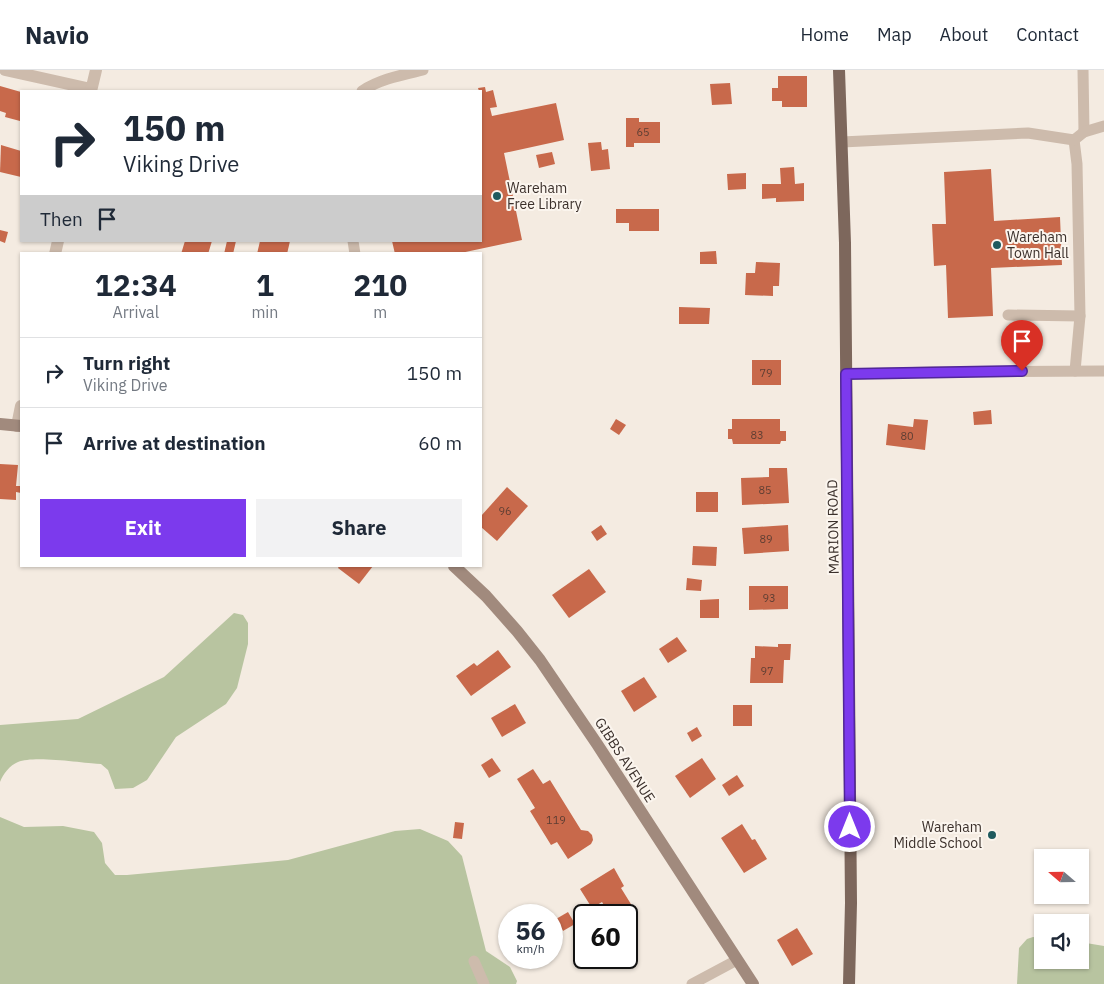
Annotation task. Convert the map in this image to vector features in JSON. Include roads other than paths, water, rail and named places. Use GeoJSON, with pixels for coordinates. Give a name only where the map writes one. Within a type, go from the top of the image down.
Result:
{"type":"FeatureCollection","features":[{"type":"Feature","properties":{"kind":"main road","name":"MARION ROAD"},"geometry":{"type":"LineString","coordinates":[[839,70],[846,374],[849,984]]}},
{"type":"Feature","properties":{"kind":"main road"},"geometry":{"type":"LineString","coordinates":[[0,424],[19,426]]}},
{"type":"Feature","properties":{"kind":"main road","name":"GIBBS AVENUE"},"geometry":{"type":"LineString","coordinates":[[455,567],[486,596],[540,660],[753,984]]}},
{"type":"Feature","properties":{"kind":"street"},"geometry":{"type":"LineString","coordinates":[[5,70],[91,90],[96,70]]}},
{"type":"Feature","properties":{"kind":"lane"},"geometry":{"type":"LineString","coordinates":[[363,90],[370,85],[395,76],[423,70]]}},
{"type":"Feature","properties":{"kind":"lane"},"geometry":{"type":"LineString","coordinates":[[1083,70],[1084,132]]}},
{"type":"Feature","properties":{"kind":"lane"},"geometry":{"type":"LineString","coordinates":[[842,142],[1028,133],[1074,140],[1084,132],[1104,126]]}},
{"type":"Feature","properties":{"kind":"lane"},"geometry":{"type":"LineString","coordinates":[[1074,140],[1077,164],[1080,316],[1075,371]]}},
{"type":"Feature","properties":{"kind":"lane"},"geometry":{"type":"LineString","coordinates":[[1008,315],[1080,316]]}},
{"type":"Feature","properties":{"kind":"lane"},"geometry":{"type":"LineString","coordinates":[[846,374],[1104,371]]}},
{"type":"Feature","properties":{"kind":"lane"},"geometry":{"type":"LineString","coordinates":[[692,984],[737,960]]}},
{"type":"Feature","properties":{"kind":"lane"},"geometry":{"type":"LineString","coordinates":[[474,961],[484,984]]}},
{"type":"Feature","properties":{"kind":"place","name":"Wareham Free Library"},"geometry":{"type":"Point","coordinates":[497,196]}},
{"type":"Feature","properties":{"kind":"place","name":"Wareham Town Hall"},"geometry":{"type":"Point","coordinates":[997,245]}},
{"type":"Feature","properties":{"kind":"place","name":"Wareham Middle School"},"geometry":{"type":"Point","coordinates":[992,835]}}]}
